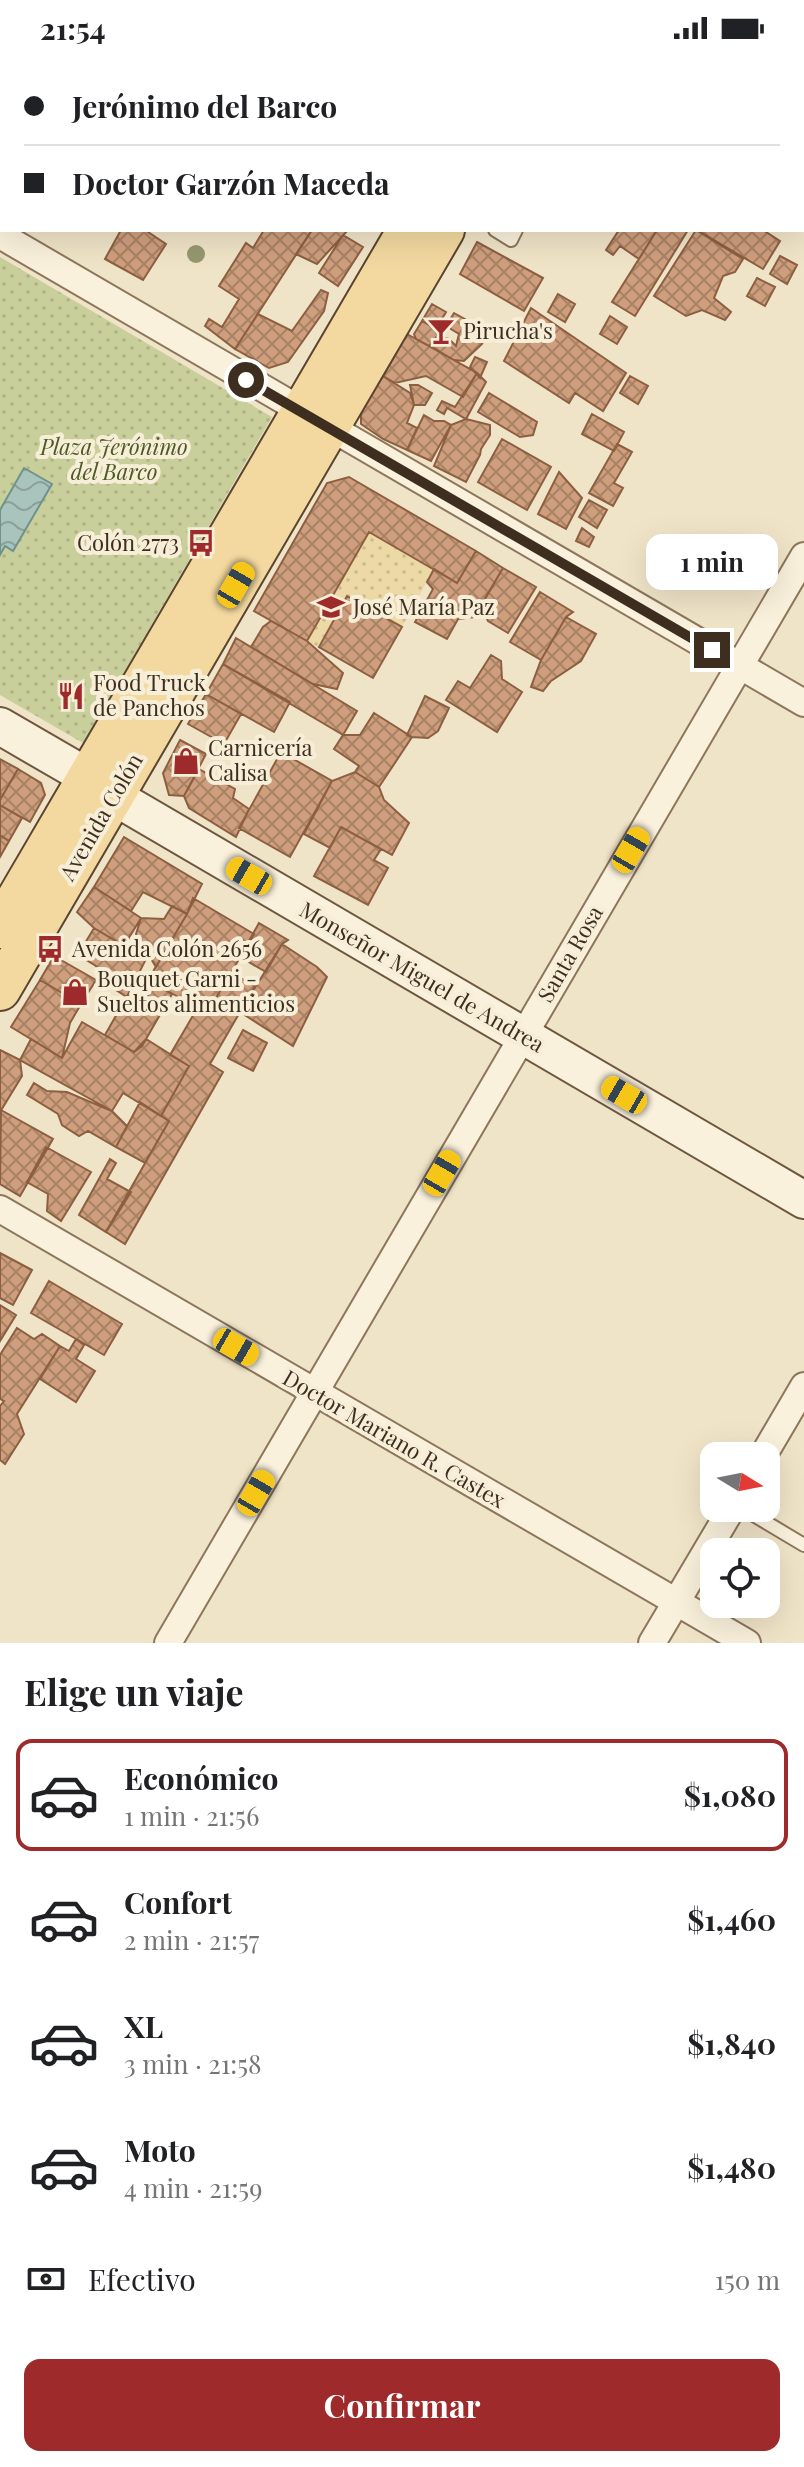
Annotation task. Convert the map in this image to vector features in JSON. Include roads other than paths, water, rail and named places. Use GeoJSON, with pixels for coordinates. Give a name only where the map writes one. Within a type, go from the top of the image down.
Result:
{"type":"FeatureCollection","features":[{"type":"Feature","properties":{"kind":"main road","name":"Avenida Colón"},"geometry":{"type":"LineString","coordinates":[[0,990],[101,786],[314,419],[407,232]]}},
{"type":"Feature","properties":{"kind":"main road","name":"Avenida Colón"},"geometry":{"type":"LineString","coordinates":[[314,419],[443,232]]}},
{"type":"Feature","properties":{"kind":"main road","name":"Monseñor Miguel de Andrea"},"geometry":{"type":"LineString","coordinates":[[0,726],[804,1200]]}},
{"type":"Feature","properties":{"kind":"main road","name":"Avenida Colón"},"geometry":{"type":"LineString","coordinates":[[0,928],[101,786]]}},
{"type":"Feature","properties":{"kind":"street"},"geometry":{"type":"LineString","coordinates":[[0,235],[804,703]]}},
{"type":"Feature","properties":{"kind":"street","name":"Santa Rosa"},"geometry":{"type":"LineString","coordinates":[[168,1643],[804,556]]}},
{"type":"Feature","properties":{"kind":"street","name":"Doctor Mariano R. Castex"},"geometry":{"type":"LineString","coordinates":[[0,1209],[747,1643]]}},
{"type":"Feature","properties":{"kind":"street"},"geometry":{"type":"LineString","coordinates":[[771,1442],[804,1386]]}},
{"type":"Feature","properties":{"kind":"street"},"geometry":{"type":"LineString","coordinates":[[652,1643],[724,1522]]}},
{"type":"Feature","properties":{"kind":"lane"},"geometry":{"type":"LineString","coordinates":[[498,232],[511,240],[515,232]]}},
{"type":"Feature","properties":{"kind":"lane"},"geometry":{"type":"LineString","coordinates":[[765,1522],[804,1545]]}},
{"type":"Feature","properties":{"kind":"water"},"geometry":{"type":"Polygon","coordinates":[[[24,468],[52,484],[13,551],[5,546],[0,555],[0,510],[24,468]]]}},
{"type":"Feature","properties":{"kind":"place","name":"Pirucha's"},"geometry":{"type":"Point","coordinates":[441,331]}},
{"type":"Feature","properties":{"kind":"place","name":"Colón 2773"},"geometry":{"type":"Point","coordinates":[201,543]}},
{"type":"Feature","properties":{"kind":"place","name":"José María Paz"},"geometry":{"type":"Point","coordinates":[331,607]}},
{"type":"Feature","properties":{"kind":"place","name":"Food Truck de Panchos"},"geometry":{"type":"Point","coordinates":[71,696]}},
{"type":"Feature","properties":{"kind":"place","name":"Carnicería Calisa"},"geometry":{"type":"Point","coordinates":[186,761]}},
{"type":"Feature","properties":{"kind":"place","name":"Avenida Colón 2656"},"geometry":{"type":"Point","coordinates":[50,949]}},
{"type":"Feature","properties":{"kind":"place","name":"Bouquet Garni - Sueltos alimenticios"},"geometry":{"type":"Point","coordinates":[75,992]}},
{"type":"Feature","properties":{"kind":"park label","name":"Plaza Jerónimo del Barco"},"geometry":{"type":"Point","coordinates":[114,460]}}]}
